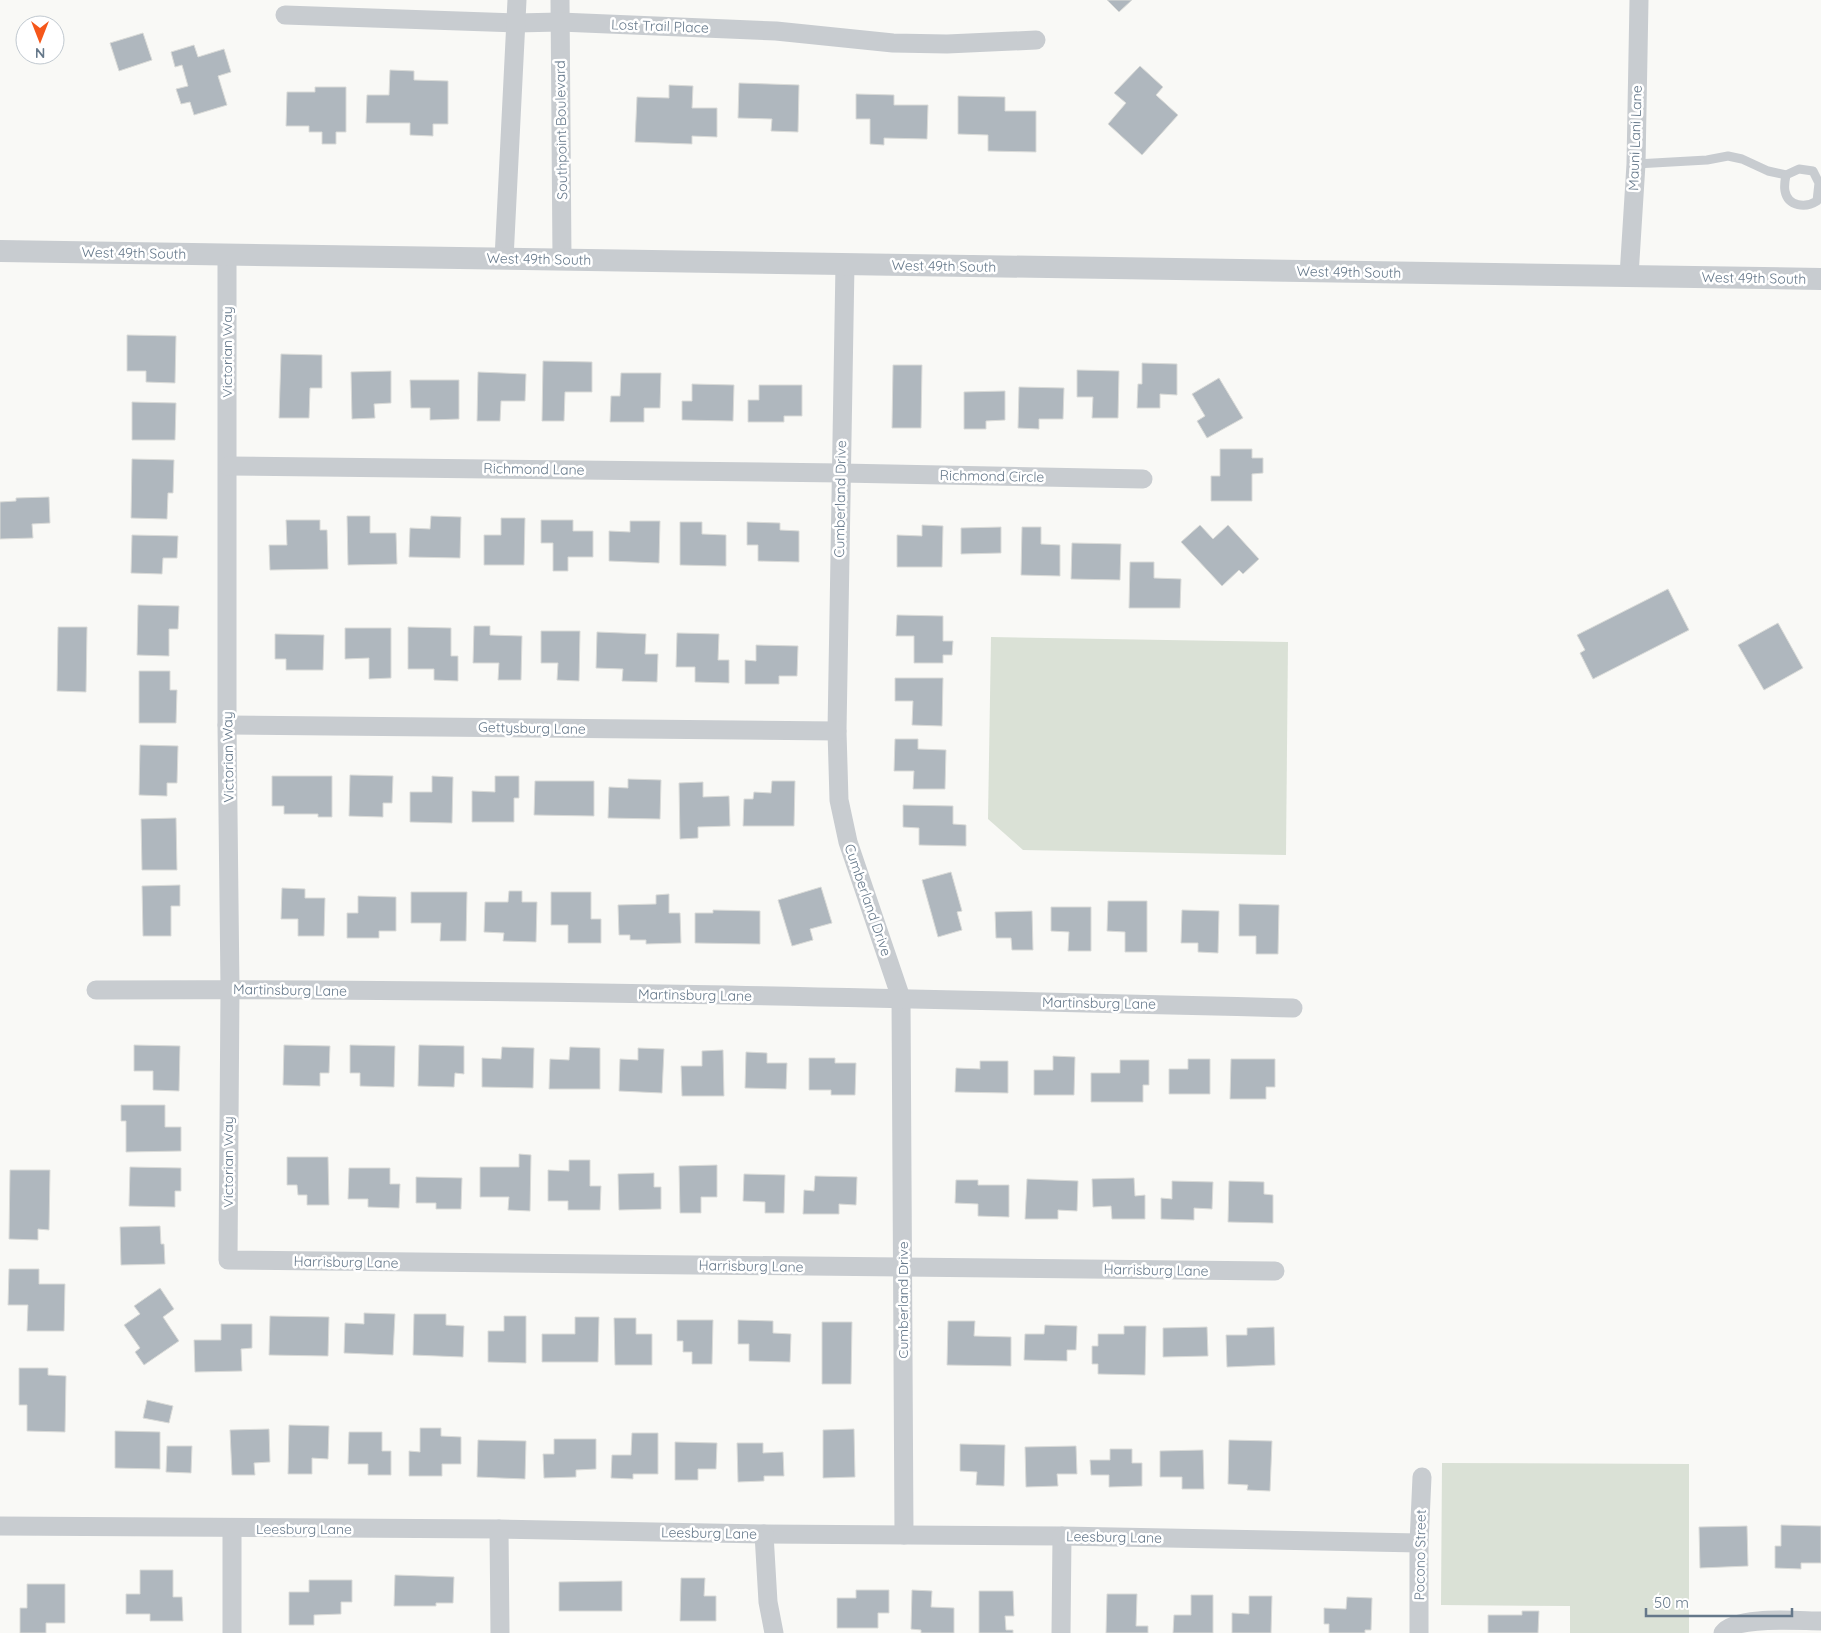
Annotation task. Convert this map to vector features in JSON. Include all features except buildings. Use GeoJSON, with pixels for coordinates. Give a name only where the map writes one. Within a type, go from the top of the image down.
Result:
{"type":"FeatureCollection","features":[{"type":"Feature","properties":{"kind":"street"},"geometry":{"type":"LineString","coordinates":[[504,259],[517,0]]}},
{"type":"Feature","properties":{"kind":"street","name":"Southpoint Boulevard"},"geometry":{"type":"LineString","coordinates":[[560,0],[562,260]]}},
{"type":"Feature","properties":{"kind":"street","name":"Mauni Lani Lane"},"geometry":{"type":"LineString","coordinates":[[1629,276],[1636,164],[1639,0]]}},
{"type":"Feature","properties":{"kind":"street","name":"Lost Trail Place"},"geometry":{"type":"LineString","coordinates":[[285,14],[516,23],[560,22],[776,31],[893,44],[947,44],[1036,40]]}},
{"type":"Feature","properties":{"kind":"street","name":"West 49th South"},"geometry":{"type":"LineString","coordinates":[[0,251],[1821,279]]}},
{"type":"Feature","properties":{"kind":"street","name":"Victorian Way"},"geometry":{"type":"LineString","coordinates":[[227,254],[227,725],[230,989],[228,1260]]}},
{"type":"Feature","properties":{"kind":"street","name":"Cumberland Drive"},"geometry":{"type":"LineString","coordinates":[[845,264],[837,731],[839,800],[848,842],[901,998],[904,1535]]}},
{"type":"Feature","properties":{"kind":"street","name":"Richmond Lane"},"geometry":{"type":"LineString","coordinates":[[228,466],[841,473]]}},
{"type":"Feature","properties":{"kind":"street","name":"Richmond Circle"},"geometry":{"type":"LineString","coordinates":[[841,473],[1143,479]]}},
{"type":"Feature","properties":{"kind":"street","name":"Gettysburg Lane"},"geometry":{"type":"LineString","coordinates":[[227,725],[837,731]]}},
{"type":"Feature","properties":{"kind":"street","name":"Martinsburg Lane"},"geometry":{"type":"LineString","coordinates":[[96,990],[230,989],[901,998],[1293,1008]]}},
{"type":"Feature","properties":{"kind":"street","name":"Harrisburg Lane"},"geometry":{"type":"LineString","coordinates":[[228,1260],[1275,1271]]}},
{"type":"Feature","properties":{"kind":"street","name":"Pocono Street"},"geometry":{"type":"LineString","coordinates":[[1419,1633],[1418,1543],[1422,1477]]}},
{"type":"Feature","properties":{"kind":"street","name":"Leesburg Lane"},"geometry":{"type":"LineString","coordinates":[[0,1526],[232,1529],[499,1529],[764,1534],[1062,1536],[1418,1543]]}},
{"type":"Feature","properties":{"kind":"street"},"geometry":{"type":"LineString","coordinates":[[232,1529],[232,1633]]}},
{"type":"Feature","properties":{"kind":"street"},"geometry":{"type":"LineString","coordinates":[[499,1529],[500,1633]]}},
{"type":"Feature","properties":{"kind":"street"},"geometry":{"type":"LineString","coordinates":[[764,1534],[768,1602],[774,1633]]}},
{"type":"Feature","properties":{"kind":"street"},"geometry":{"type":"LineString","coordinates":[[1061,1633],[1062,1536]]}},
{"type":"Feature","properties":{"kind":"street"},"geometry":{"type":"LineString","coordinates":[[1725,1631],[1749,1621],[1821,1621]]}},
{"type":"Feature","properties":{"kind":"lane"},"geometry":{"type":"LineString","coordinates":[[1636,164],[1707,160],[1728,156],[1742,159],[1768,171],[1786,175],[1799,168],[1813,171],[1819,184],[1817,201],[1810,205],[1801,206],[1791,201],[1785,193],[1786,175]]}},
{"type":"Feature","properties":{"kind":"shaded area"},"geometry":{"type":"Polygon","coordinates":[[[991,637],[1288,642],[1286,855],[1023,850],[988,819],[991,637]]]}},
{"type":"Feature","properties":{"kind":"shaded area"},"geometry":{"type":"Polygon","coordinates":[[[1442,1463],[1689,1464],[1689,1633],[1570,1633],[1570,1606],[1441,1605],[1442,1463]]]}}]}
